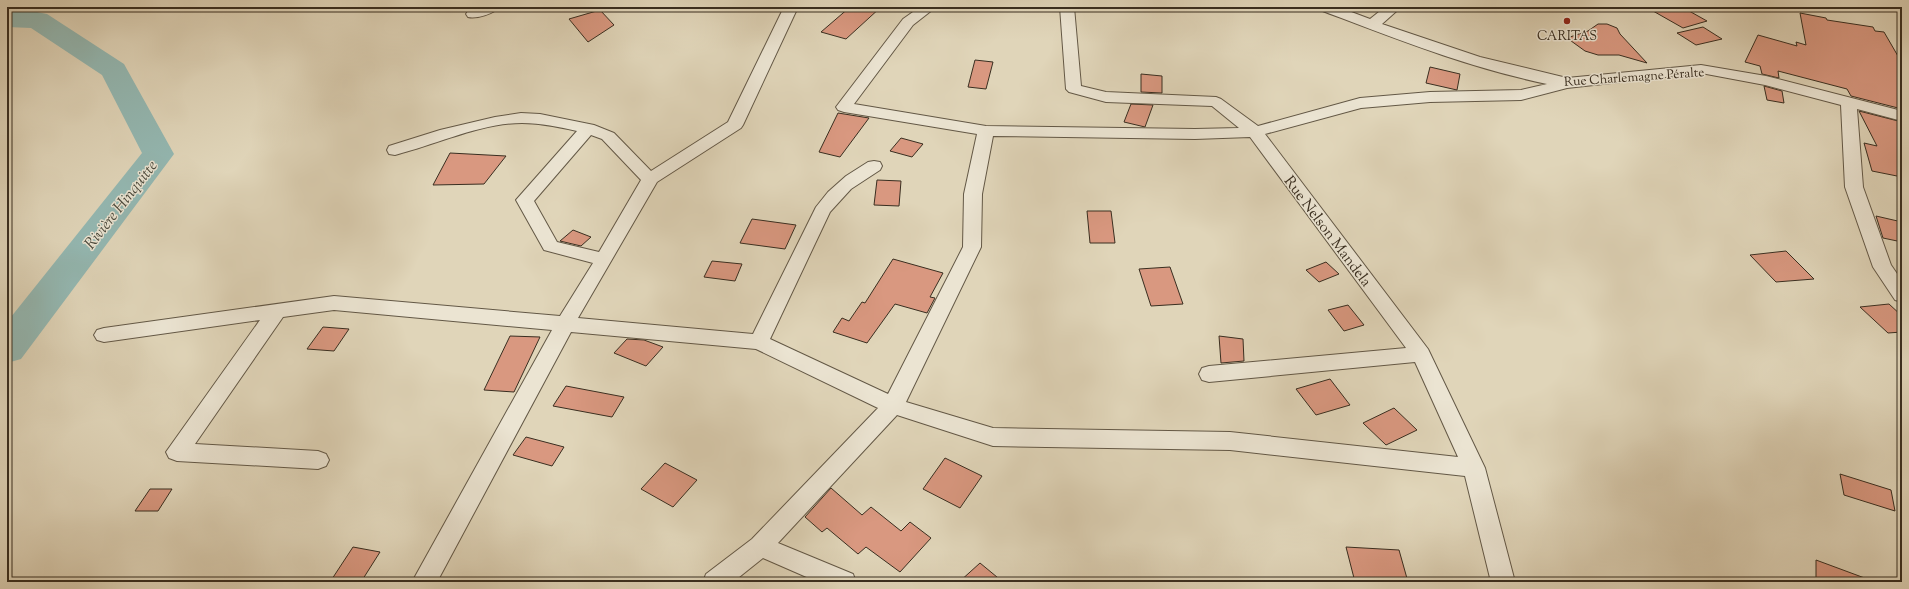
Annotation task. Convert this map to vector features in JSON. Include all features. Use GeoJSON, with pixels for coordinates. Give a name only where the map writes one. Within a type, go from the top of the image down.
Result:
{"type":"FeatureCollection","features":[{"type":"Feature","properties":{"kind":"street"},"geometry":{"type":"LineString","coordinates":[[473,14],[492,7]]}},
{"type":"Feature","properties":{"kind":"street"},"geometry":{"type":"LineString","coordinates":[[424,582],[564,324],[604,260],[650,179],[735,125],[791,7]]}},
{"type":"Feature","properties":{"kind":"street"},"geometry":{"type":"LineString","coordinates":[[929,7],[908,22],[844,107],[986,131],[1195,134],[1255,132],[1360,103],[1430,97],[1521,95],[1567,83]]}},
{"type":"Feature","properties":{"kind":"street","name":"Rue Nelson Mandela"},"geometry":{"type":"LineString","coordinates":[[1067,7],[1074,89],[1106,97],[1216,102],[1255,132],[1421,354],[1474,468],[1503,582]]}},
{"type":"Feature","properties":{"kind":"street","name":"Rue Charlemagne Péralte"},"geometry":{"type":"LineString","coordinates":[[1325,7],[1371,25],[1472,60],[1514,72],[1567,83],[1701,69],[1766,81],[1902,116]]}},
{"type":"Feature","properties":{"kind":"street"},"geometry":{"type":"LineString","coordinates":[[1371,25],[1394,7]]}},
{"type":"Feature","properties":{"kind":"street"},"geometry":{"type":"LineString","coordinates":[[1849,102],[1854,187],[1882,267],[1902,295]]}},
{"type":"Feature","properties":{"kind":"street"},"geometry":{"type":"LineString","coordinates":[[395,150],[446,133],[495,122],[521,118],[540,119],[588,128],[608,136],[650,179]]}},
{"type":"Feature","properties":{"kind":"street"},"geometry":{"type":"LineString","coordinates":[[588,128],[525,200],[550,246],[604,260]]}},
{"type":"Feature","properties":{"kind":"street"},"geometry":{"type":"LineString","coordinates":[[715,582],[760,546],[893,406],[972,247],[973,194],[986,131]]}},
{"type":"Feature","properties":{"kind":"street"},"geometry":{"type":"LineString","coordinates":[[759,342],[822,210],[834,193],[853,178],[874,166]]}},
{"type":"Feature","properties":{"kind":"street"},"geometry":{"type":"LineString","coordinates":[[104,335],[334,303],[759,342],[893,406],[993,437],[1230,440],[1474,468]]}},
{"type":"Feature","properties":{"kind":"street"},"geometry":{"type":"LineString","coordinates":[[277,311],[178,452],[318,460]]}},
{"type":"Feature","properties":{"kind":"street"},"geometry":{"type":"LineString","coordinates":[[1209,374],[1421,354]]}},
{"type":"Feature","properties":{"kind":"street"},"geometry":{"type":"LineString","coordinates":[[760,546],[844,582]]}},
{"type":"Feature","properties":{"kind":"building"},"geometry":{"type":"Polygon","coordinates":[[[850,7],[881,7],[846,39],[821,32],[850,7]]]}},
{"type":"Feature","properties":{"kind":"building"},"geometry":{"type":"Polygon","coordinates":[[[1646,7],[1682,7],[1707,21],[1683,28],[1646,7]]]}},
{"type":"Feature","properties":{"kind":"building"},"geometry":{"type":"Polygon","coordinates":[[[600,10],[614,25],[588,42],[569,19],[600,10]]]}},
{"type":"Feature","properties":{"kind":"building"},"geometry":{"type":"Polygon","coordinates":[[[1800,13],[1826,18],[1827,20],[1873,27],[1875,31],[1884,32],[1902,63],[1902,109],[1851,96],[1847,89],[1778,71],[1779,78],[1762,74],[1760,66],[1745,62],[1758,35],[1797,46],[1796,42],[1806,45],[1800,13]]]}},
{"type":"Feature","properties":{"kind":"building"},"geometry":{"type":"Polygon","coordinates":[[[1598,24],[1607,24],[1617,28],[1620,34],[1647,63],[1619,55],[1598,55],[1585,51],[1567,38],[1588,31],[1598,24]]]}},
{"type":"Feature","properties":{"kind":"building"},"geometry":{"type":"Polygon","coordinates":[[[1703,27],[1722,39],[1696,45],[1677,33],[1703,27]]]}},
{"type":"Feature","properties":{"kind":"building"},"geometry":{"type":"Polygon","coordinates":[[[975,60],[993,62],[986,89],[968,87],[975,60]]]}},
{"type":"Feature","properties":{"kind":"building"},"geometry":{"type":"Polygon","coordinates":[[[1430,67],[1460,74],[1457,90],[1426,83],[1430,67]]]}},
{"type":"Feature","properties":{"kind":"building"},"geometry":{"type":"Polygon","coordinates":[[[1141,74],[1162,76],[1162,93],[1141,92],[1141,74]]]}},
{"type":"Feature","properties":{"kind":"building"},"geometry":{"type":"Polygon","coordinates":[[[1764,86],[1782,91],[1784,103],[1767,100],[1764,86]]]}},
{"type":"Feature","properties":{"kind":"building"},"geometry":{"type":"Polygon","coordinates":[[[1131,104],[1153,105],[1145,127],[1124,122],[1131,104]]]}},
{"type":"Feature","properties":{"kind":"building"},"geometry":{"type":"Polygon","coordinates":[[[1859,111],[1902,122],[1902,177],[1872,171],[1864,143],[1877,146],[1859,111]]]}},
{"type":"Feature","properties":{"kind":"building"},"geometry":{"type":"Polygon","coordinates":[[[838,113],[869,118],[840,157],[819,152],[838,113]]]}},
{"type":"Feature","properties":{"kind":"building"},"geometry":{"type":"Polygon","coordinates":[[[901,138],[923,144],[912,157],[890,151],[901,138]]]}},
{"type":"Feature","properties":{"kind":"building"},"geometry":{"type":"Polygon","coordinates":[[[450,153],[506,156],[484,184],[433,185],[450,153]]]}},
{"type":"Feature","properties":{"kind":"building"},"geometry":{"type":"Polygon","coordinates":[[[877,180],[901,181],[899,206],[874,205],[877,180]]]}},
{"type":"Feature","properties":{"kind":"building"},"geometry":{"type":"Polygon","coordinates":[[[1087,211],[1111,211],[1115,243],[1090,243],[1087,211]]]}},
{"type":"Feature","properties":{"kind":"building"},"geometry":{"type":"Polygon","coordinates":[[[1876,216],[1902,222],[1902,242],[1883,238],[1876,216]]]}},
{"type":"Feature","properties":{"kind":"building"},"geometry":{"type":"Polygon","coordinates":[[[752,219],[796,225],[785,249],[740,243],[752,219]]]}},
{"type":"Feature","properties":{"kind":"building"},"geometry":{"type":"Polygon","coordinates":[[[573,230],[591,237],[581,246],[560,241],[573,230]]]}},
{"type":"Feature","properties":{"kind":"building"},"geometry":{"type":"Polygon","coordinates":[[[1786,251],[1814,279],[1776,282],[1750,255],[1786,251]]]}},
{"type":"Feature","properties":{"kind":"building"},"geometry":{"type":"Polygon","coordinates":[[[893,259],[943,273],[930,297],[935,298],[927,313],[895,304],[867,343],[833,332],[842,318],[849,321],[862,302],[865,303],[893,259]]]}},
{"type":"Feature","properties":{"kind":"building"},"geometry":{"type":"Polygon","coordinates":[[[712,261],[742,264],[735,281],[704,277],[712,261]]]}},
{"type":"Feature","properties":{"kind":"building"},"geometry":{"type":"Polygon","coordinates":[[[1326,262],[1339,274],[1319,282],[1306,270],[1326,262]]]}},
{"type":"Feature","properties":{"kind":"building"},"geometry":{"type":"Polygon","coordinates":[[[1170,267],[1183,304],[1151,306],[1139,269],[1170,267]]]}},
{"type":"Feature","properties":{"kind":"building"},"geometry":{"type":"Polygon","coordinates":[[[1889,304],[1902,316],[1902,332],[1888,333],[1860,307],[1889,304]]]}},
{"type":"Feature","properties":{"kind":"building"},"geometry":{"type":"Polygon","coordinates":[[[1348,305],[1364,325],[1344,331],[1328,310],[1348,305]]]}},
{"type":"Feature","properties":{"kind":"building"},"geometry":{"type":"Polygon","coordinates":[[[323,327],[349,329],[334,351],[307,349],[323,327]]]}},
{"type":"Feature","properties":{"kind":"building"},"geometry":{"type":"Polygon","coordinates":[[[510,336],[540,337],[514,392],[484,390],[510,336]]]}},
{"type":"Feature","properties":{"kind":"building"},"geometry":{"type":"Polygon","coordinates":[[[1219,336],[1243,339],[1244,361],[1221,363],[1219,336]]]}},
{"type":"Feature","properties":{"kind":"building"},"geometry":{"type":"Polygon","coordinates":[[[627,339],[644,340],[663,347],[646,366],[614,353],[627,339]]]}},
{"type":"Feature","properties":{"kind":"building"},"geometry":{"type":"Polygon","coordinates":[[[1330,379],[1350,405],[1316,415],[1296,389],[1330,379]]]}},
{"type":"Feature","properties":{"kind":"building"},"geometry":{"type":"Polygon","coordinates":[[[566,386],[624,397],[612,417],[553,406],[566,386]]]}},
{"type":"Feature","properties":{"kind":"building"},"geometry":{"type":"Polygon","coordinates":[[[1394,408],[1417,430],[1386,445],[1363,423],[1394,408]]]}},
{"type":"Feature","properties":{"kind":"building"},"geometry":{"type":"Polygon","coordinates":[[[526,437],[564,447],[552,466],[513,455],[526,437]]]}},
{"type":"Feature","properties":{"kind":"building"},"geometry":{"type":"Polygon","coordinates":[[[945,458],[982,476],[960,508],[923,489],[945,458]]]}},
{"type":"Feature","properties":{"kind":"building"},"geometry":{"type":"Polygon","coordinates":[[[665,463],[697,480],[673,507],[641,489],[665,463]]]}},
{"type":"Feature","properties":{"kind":"building"},"geometry":{"type":"Polygon","coordinates":[[[1840,474],[1891,490],[1895,511],[1844,495],[1840,474]]]}},
{"type":"Feature","properties":{"kind":"building"},"geometry":{"type":"Polygon","coordinates":[[[831,488],[862,515],[871,507],[901,531],[910,522],[931,538],[900,572],[866,547],[858,554],[827,528],[822,532],[805,517],[831,488]]]}},
{"type":"Feature","properties":{"kind":"building"},"geometry":{"type":"Polygon","coordinates":[[[150,489],[172,489],[158,511],[135,511],[150,489]]]}},
{"type":"Feature","properties":{"kind":"building"},"geometry":{"type":"Polygon","coordinates":[[[353,547],[380,552],[361,582],[330,582],[353,547]]]}},
{"type":"Feature","properties":{"kind":"building"},"geometry":{"type":"Polygon","coordinates":[[[1346,547],[1399,550],[1408,582],[1355,582],[1346,547]]]}},
{"type":"Feature","properties":{"kind":"building"},"geometry":{"type":"Polygon","coordinates":[[[1816,560],[1870,580],[1870,582],[1816,582],[1816,560]]]}},
{"type":"Feature","properties":{"kind":"building"},"geometry":{"type":"Polygon","coordinates":[[[980,563],[1003,582],[959,582],[980,563]]]}},
{"type":"Feature","properties":{"kind":"waterway","name":"Rivière Hinquitte"},"geometry":{"type":"LineString","coordinates":[[7,19],[37,20],[114,70],[158,154],[7,349]]}},
{"type":"Feature","properties":{"kind":"place","name":"CARITAS"},"geometry":{"type":"Point","coordinates":[1567,21]}}]}
